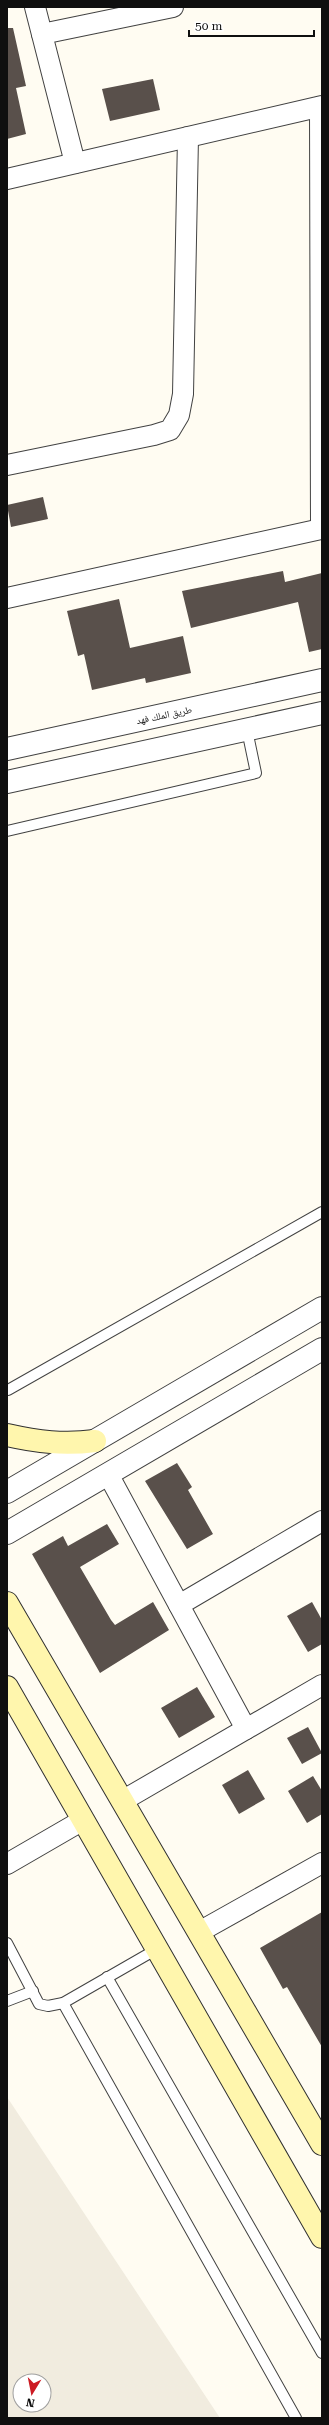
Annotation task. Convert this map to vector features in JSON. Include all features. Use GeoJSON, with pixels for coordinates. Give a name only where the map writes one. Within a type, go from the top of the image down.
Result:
{"type":"FeatureCollection","features":[{"type":"Feature","properties":{"kind":"main road"},"geometry":{"type":"LineString","coordinates":[[7,1435],[38,1442],[68,1444],[95,1440]]}},
{"type":"Feature","properties":{"kind":"main road"},"geometry":{"type":"LineString","coordinates":[[7,1603],[322,2144]]}},
{"type":"Feature","properties":{"kind":"main road"},"geometry":{"type":"LineString","coordinates":[[7,1688],[322,2237]]}},
{"type":"Feature","properties":{"kind":"street"},"geometry":{"type":"LineString","coordinates":[[35,7],[75,163]]}},
{"type":"Feature","properties":{"kind":"street"},"geometry":{"type":"LineString","coordinates":[[42,34],[173,7]]}},
{"type":"Feature","properties":{"kind":"street"},"geometry":{"type":"LineString","coordinates":[[7,179],[321,106],[321,528],[7,598]]}},
{"type":"Feature","properties":{"kind":"street"},"geometry":{"type":"LineString","coordinates":[[7,465],[154,435],[170,430],[179,415],[183,394],[188,137]]}},
{"type":"Feature","properties":{"kind":"street","name":"طريق الملك فهد"},"geometry":{"type":"LineString","coordinates":[[7,749],[322,680]]}},
{"type":"Feature","properties":{"kind":"street"},"geometry":{"type":"LineString","coordinates":[[7,782],[322,713]]}},
{"type":"Feature","properties":{"kind":"street"},"geometry":{"type":"LineString","coordinates":[[7,1492],[322,1308]]}},
{"type":"Feature","properties":{"kind":"street"},"geometry":{"type":"LineString","coordinates":[[7,1533],[322,1349]]}},
{"type":"Feature","properties":{"kind":"street"},"geometry":{"type":"LineString","coordinates":[[108,1474],[246,1730]]}},
{"type":"Feature","properties":{"kind":"street"},"geometry":{"type":"LineString","coordinates":[[179,1605],[322,1521]]}},
{"type":"Feature","properties":{"kind":"street"},"geometry":{"type":"LineString","coordinates":[[122,1801],[322,1685]]}},
{"type":"Feature","properties":{"kind":"street"},"geometry":{"type":"LineString","coordinates":[[7,1864],[82,1820]]}},
{"type":"Feature","properties":{"kind":"street"},"geometry":{"type":"LineString","coordinates":[[199,1932],[322,1863]]}},
{"type":"Feature","properties":{"kind":"lane"},"geometry":{"type":"LineString","coordinates":[[7,831],[256,773],[247,730]]}},
{"type":"Feature","properties":{"kind":"lane"},"geometry":{"type":"LineString","coordinates":[[8,1390],[322,1212]]}},
{"type":"Feature","properties":{"kind":"lane"},"geometry":{"type":"LineString","coordinates":[[7,1943],[39,2004],[48,2006],[63,2003],[156,1949]]}},
{"type":"Feature","properties":{"kind":"lane"},"geometry":{"type":"LineString","coordinates":[[107,1977],[322,2353]]}},
{"type":"Feature","properties":{"kind":"lane"},"geometry":{"type":"LineString","coordinates":[[7,2001],[33,1990]]}},
{"type":"Feature","properties":{"kind":"lane"},"geometry":{"type":"LineString","coordinates":[[63,2003],[296,2418]]}},
{"type":"Feature","properties":{"kind":"shaded area"},"geometry":{"type":"Polygon","coordinates":[[[7,2097],[220,2418],[7,2418],[7,2097]]]}},
{"type":"Feature","properties":{"kind":"building"},"geometry":{"type":"Polygon","coordinates":[[[7,28],[13,28],[26,86],[16,88],[26,134],[7,139],[7,28]]]}},
{"type":"Feature","properties":{"kind":"building"},"geometry":{"type":"Polygon","coordinates":[[[153,79],[160,110],[110,121],[102,89],[153,79]]]}},
{"type":"Feature","properties":{"kind":"building"},"geometry":{"type":"Polygon","coordinates":[[[43,497],[48,519],[11,527],[7,505],[43,497]]]}},
{"type":"Feature","properties":{"kind":"building"},"geometry":{"type":"Polygon","coordinates":[[[283,571],[285,582],[322,573],[322,649],[309,652],[298,602],[191,628],[182,591],[283,571]]]}},
{"type":"Feature","properties":{"kind":"building"},"geometry":{"type":"Polygon","coordinates":[[[119,599],[130,648],[183,636],[191,673],[146,683],[145,678],[92,690],[84,654],[78,656],[67,611],[119,599]]]}},
{"type":"Feature","properties":{"kind":"building"},"geometry":{"type":"Polygon","coordinates":[[[177,1463],[192,1487],[188,1490],[213,1534],[187,1549],[145,1481],[177,1463]]]}},
{"type":"Feature","properties":{"kind":"building"},"geometry":{"type":"Polygon","coordinates":[[[107,1524],[119,1544],[80,1567],[111,1620],[115,1625],[153,1602],[169,1630],[100,1673],[32,1554],[63,1536],[68,1546],[107,1524]]]}},
{"type":"Feature","properties":{"kind":"building"},"geometry":{"type":"Polygon","coordinates":[[[312,1602],[322,1620],[322,1644],[308,1652],[287,1616],[312,1602]]]}},
{"type":"Feature","properties":{"kind":"building"},"geometry":{"type":"Polygon","coordinates":[[[197,1687],[215,1717],[179,1738],[161,1708],[197,1687]]]}},
{"type":"Feature","properties":{"kind":"building"},"geometry":{"type":"Polygon","coordinates":[[[308,1727],[322,1753],[302,1764],[287,1738],[308,1727]]]}},
{"type":"Feature","properties":{"kind":"building"},"geometry":{"type":"Polygon","coordinates":[[[248,1770],[265,1799],[239,1814],[222,1785],[248,1770]]]}},
{"type":"Feature","properties":{"kind":"building"},"geometry":{"type":"Polygon","coordinates":[[[313,1776],[322,1791],[322,1814],[307,1823],[288,1791],[313,1776]]]}},
{"type":"Feature","properties":{"kind":"building"},"geometry":{"type":"Polygon","coordinates":[[[322,1912],[322,2047],[287,1987],[283,1989],[260,1948],[322,1912]]]}}]}
